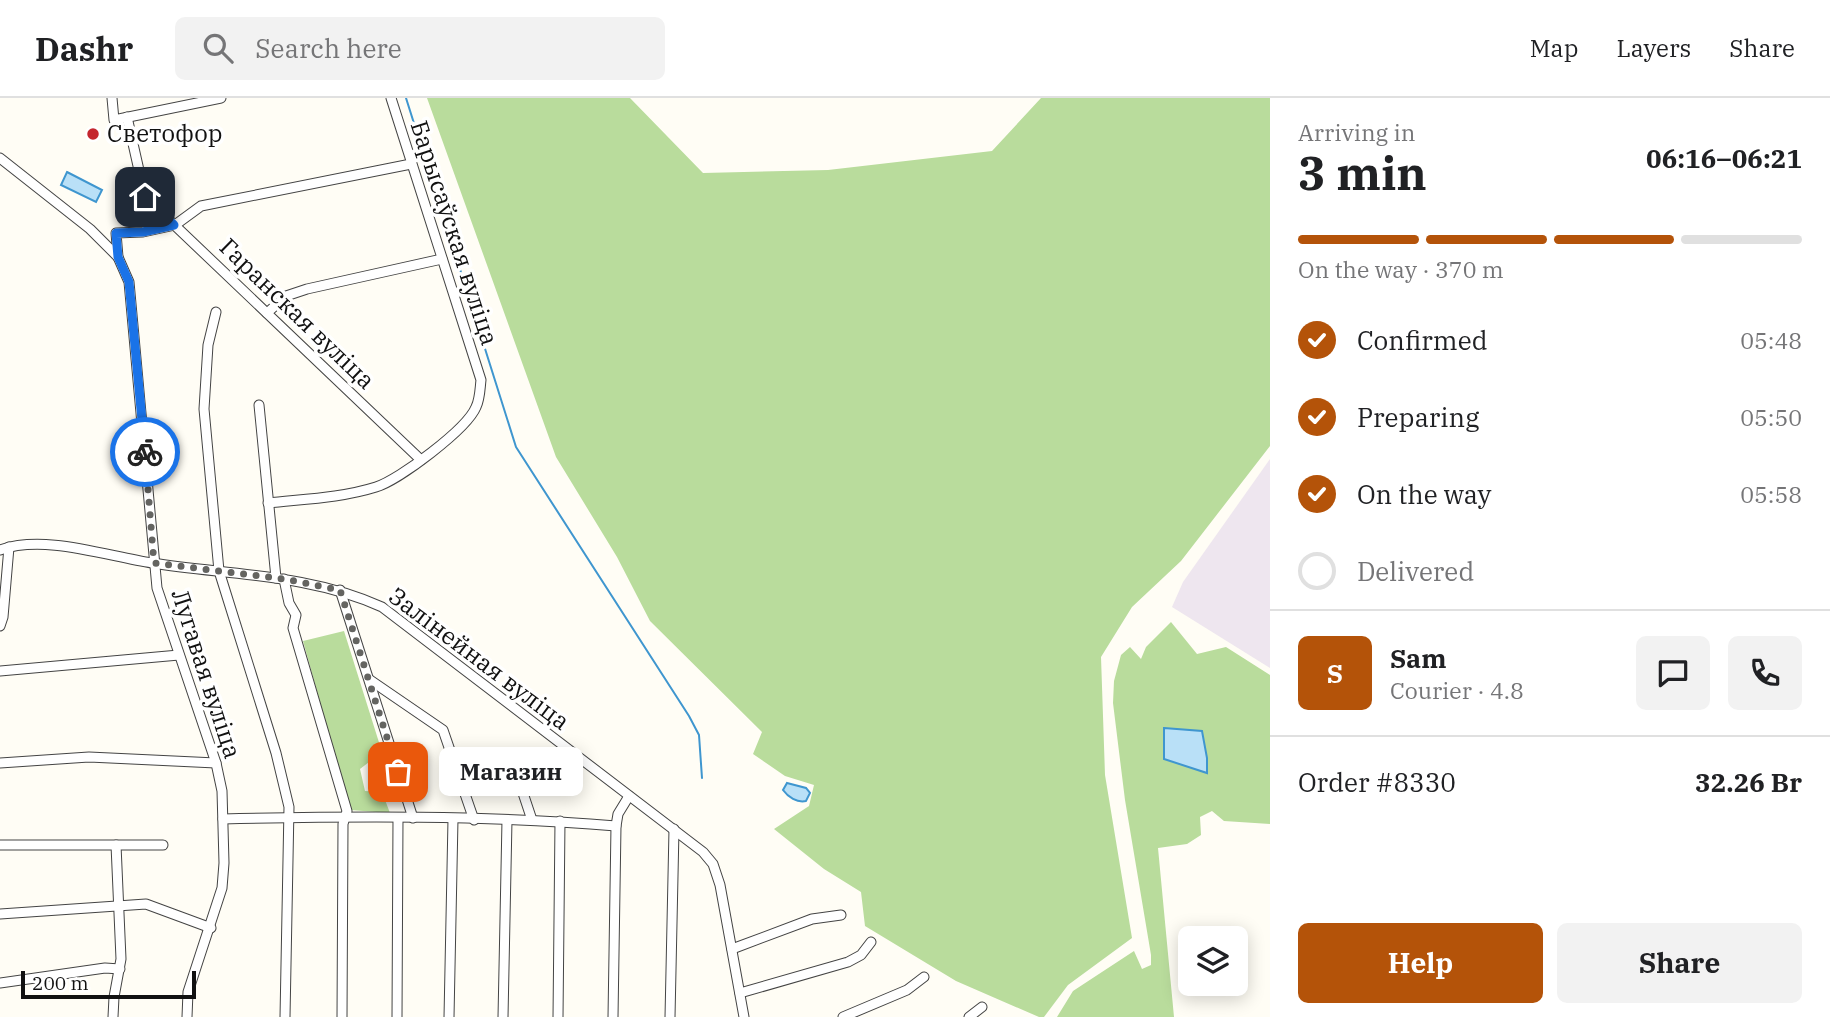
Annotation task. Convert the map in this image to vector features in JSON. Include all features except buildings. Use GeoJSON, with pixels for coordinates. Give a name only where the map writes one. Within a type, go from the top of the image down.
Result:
{"type":"FeatureCollection","features":[{"type":"Feature","properties":{"kind":"street"},"geometry":{"type":"LineString","coordinates":[[112,98],[114,120],[221,98]]}},
{"type":"Feature","properties":{"kind":"street","name":"Барысаўская вуліца"},"geometry":{"type":"LineString","coordinates":[[391,98],[481,380],[476,407],[455,432],[421,460]]}},
{"type":"Feature","properties":{"kind":"street","name":"Гаранская вуліца"},"geometry":{"type":"LineString","coordinates":[[127,117],[145,197],[421,460]]}},
{"type":"Feature","properties":{"kind":"street"},"geometry":{"type":"LineString","coordinates":[[0,158],[90,229],[118,257]]}},
{"type":"Feature","properties":{"kind":"street"},"geometry":{"type":"LineString","coordinates":[[118,257],[116,233],[143,232],[174,225],[201,206],[411,164]]}},
{"type":"Feature","properties":{"kind":"street","name":"Лугавая вуліца"},"geometry":{"type":"LineString","coordinates":[[118,257],[129,282],[157,588],[216,763],[222,791],[222,888],[188,992],[187,1017]]}},
{"type":"Feature","properties":{"kind":"street"},"geometry":{"type":"LineString","coordinates":[[267,313],[286,296],[307,289],[442,259]]}},
{"type":"Feature","properties":{"kind":"street"},"geometry":{"type":"LineString","coordinates":[[216,312],[208,345],[204,409],[219,570],[276,754],[289,807],[285,1017]]}},
{"type":"Feature","properties":{"kind":"street"},"geometry":{"type":"LineString","coordinates":[[259,405],[268,503],[280,579],[296,615],[293,628],[347,811],[343,824],[342,1017]]}},
{"type":"Feature","properties":{"kind":"street"},"geometry":{"type":"LineString","coordinates":[[268,503],[351,494],[379,486],[421,460]]}},
{"type":"Feature","properties":{"kind":"street","name":"Залінейная вуліца"},"geometry":{"type":"LineString","coordinates":[[5,548],[24,544],[48,545],[154,563],[280,579],[340,590],[382,607],[703,852],[713,864],[720,885],[744,1017]]}},
{"type":"Feature","properties":{"kind":"street"},"geometry":{"type":"LineString","coordinates":[[0,626],[3,617],[5,548]]}},
{"type":"Feature","properties":{"kind":"street"},"geometry":{"type":"LineString","coordinates":[[340,590],[412,818]]}},
{"type":"Feature","properties":{"kind":"street"},"geometry":{"type":"LineString","coordinates":[[0,671],[179,655]]}},
{"type":"Feature","properties":{"kind":"street"},"geometry":{"type":"LineString","coordinates":[[370,680],[443,730],[474,820]]}},
{"type":"Feature","properties":{"kind":"street"},"geometry":{"type":"LineString","coordinates":[[510,754],[532,820]]}},
{"type":"Feature","properties":{"kind":"street"},"geometry":{"type":"LineString","coordinates":[[0,764],[89,757],[216,763]]}},
{"type":"Feature","properties":{"kind":"street"},"geometry":{"type":"LineString","coordinates":[[613,1017],[616,826],[618,814],[629,796]]}},
{"type":"Feature","properties":{"kind":"street"},"geometry":{"type":"LineString","coordinates":[[223,819],[345,817],[532,820],[616,826]]}},
{"type":"Feature","properties":{"kind":"street"},"geometry":{"type":"LineString","coordinates":[[397,1017],[398,818]]}},
{"type":"Feature","properties":{"kind":"street"},"geometry":{"type":"LineString","coordinates":[[449,1017],[453,819]]}},
{"type":"Feature","properties":{"kind":"street"},"geometry":{"type":"LineString","coordinates":[[503,1017],[507,820]]}},
{"type":"Feature","properties":{"kind":"street"},"geometry":{"type":"LineString","coordinates":[[558,1017],[560,821]]}},
{"type":"Feature","properties":{"kind":"street"},"geometry":{"type":"LineString","coordinates":[[670,1017],[674,829]]}},
{"type":"Feature","properties":{"kind":"street"},"geometry":{"type":"LineString","coordinates":[[0,845],[163,845]]}},
{"type":"Feature","properties":{"kind":"street"},"geometry":{"type":"LineString","coordinates":[[113,1017],[120,969],[116,845]]}},
{"type":"Feature","properties":{"kind":"street"},"geometry":{"type":"LineString","coordinates":[[0,914],[146,904],[211,928]]}},
{"type":"Feature","properties":{"kind":"street"},"geometry":{"type":"LineString","coordinates":[[732,949],[812,919],[841,915]]}},
{"type":"Feature","properties":{"kind":"street"},"geometry":{"type":"LineString","coordinates":[[740,993],[848,962],[861,955],[871,942]]}},
{"type":"Feature","properties":{"kind":"street"},"geometry":{"type":"LineString","coordinates":[[0,983],[105,968],[120,969]]}},
{"type":"Feature","properties":{"kind":"street"},"geometry":{"type":"LineString","coordinates":[[843,1017],[907,990],[924,977]]}},
{"type":"Feature","properties":{"kind":"street"},"geometry":{"type":"LineString","coordinates":[[969,1017],[982,1007]]}},
{"type":"Feature","properties":{"kind":"shaded area"},"geometry":{"type":"Polygon","coordinates":[[[1270,459],[1270,668],[1172,607],[1183,582],[1270,459]]]}},
{"type":"Feature","properties":{"kind":"green space"},"geometry":{"type":"Polygon","coordinates":[[[427,98],[630,98],[703,173],[828,170],[992,151],[1041,98],[1270,98],[1270,446],[1181,561],[1132,607],[1101,657],[1105,775],[1132,938],[1068,985],[1044,1017],[956,981],[865,926],[861,892],[824,869],[774,829],[809,806],[814,785],[785,776],[753,754],[762,732],[650,621],[617,557],[556,457],[427,98]]]}},
{"type":"Feature","properties":{"kind":"green space"},"geometry":{"type":"Polygon","coordinates":[[[1171,622],[1197,654],[1226,647],[1270,675],[1270,824],[1224,821],[1212,811],[1200,817],[1201,835],[1187,844],[1158,848],[1174,1017],[1057,1017],[1073,991],[1134,951],[1142,969],[1151,965],[1125,800],[1113,703],[1114,681],[1121,655],[1130,647],[1141,659],[1146,647],[1171,622]]]}},
{"type":"Feature","properties":{"kind":"green space"},"geometry":{"type":"Polygon","coordinates":[[[344,631],[382,752],[360,769],[365,791],[382,792],[390,813],[350,810],[303,641],[344,631]]]}},
{"type":"Feature","properties":{"kind":"water"},"geometry":{"type":"Polygon","coordinates":[[[67,172],[102,190],[96,202],[61,185],[67,172]]]}},
{"type":"Feature","properties":{"kind":"water"},"geometry":{"type":"Polygon","coordinates":[[[1164,728],[1202,731],[1207,773],[1164,759],[1164,728]]]}},
{"type":"Feature","properties":{"kind":"water"},"geometry":{"type":"Polygon","coordinates":[[[787,783],[806,788],[810,793],[806,801],[787,795],[783,790],[787,783]]]}},
{"type":"Feature","properties":{"kind":"waterway"},"geometry":{"type":"LineString","coordinates":[[406,98],[516,447],[689,716],[699,735],[702,778]]}},
{"type":"Feature","properties":{"kind":"way so far"},"geometry":{"type":"LineString","coordinates":[[145,452],[154,563],[284,579],[340,590],[398,772]]}},
{"type":"Feature","properties":{"kind":"place","name":"Светофор"},"geometry":{"type":"Point","coordinates":[93,134]}},
{"type":"Feature","properties":{"kind":"place","name":"Магазин"},"geometry":{"type":"Point","coordinates":[398,772]}},
{"type":"Feature","properties":{"kind":"route"},"geometry":{"type":"LineString","coordinates":[[145,197],[174,225],[143,232],[116,233],[118,257],[129,282],[145,452]]}}]}
